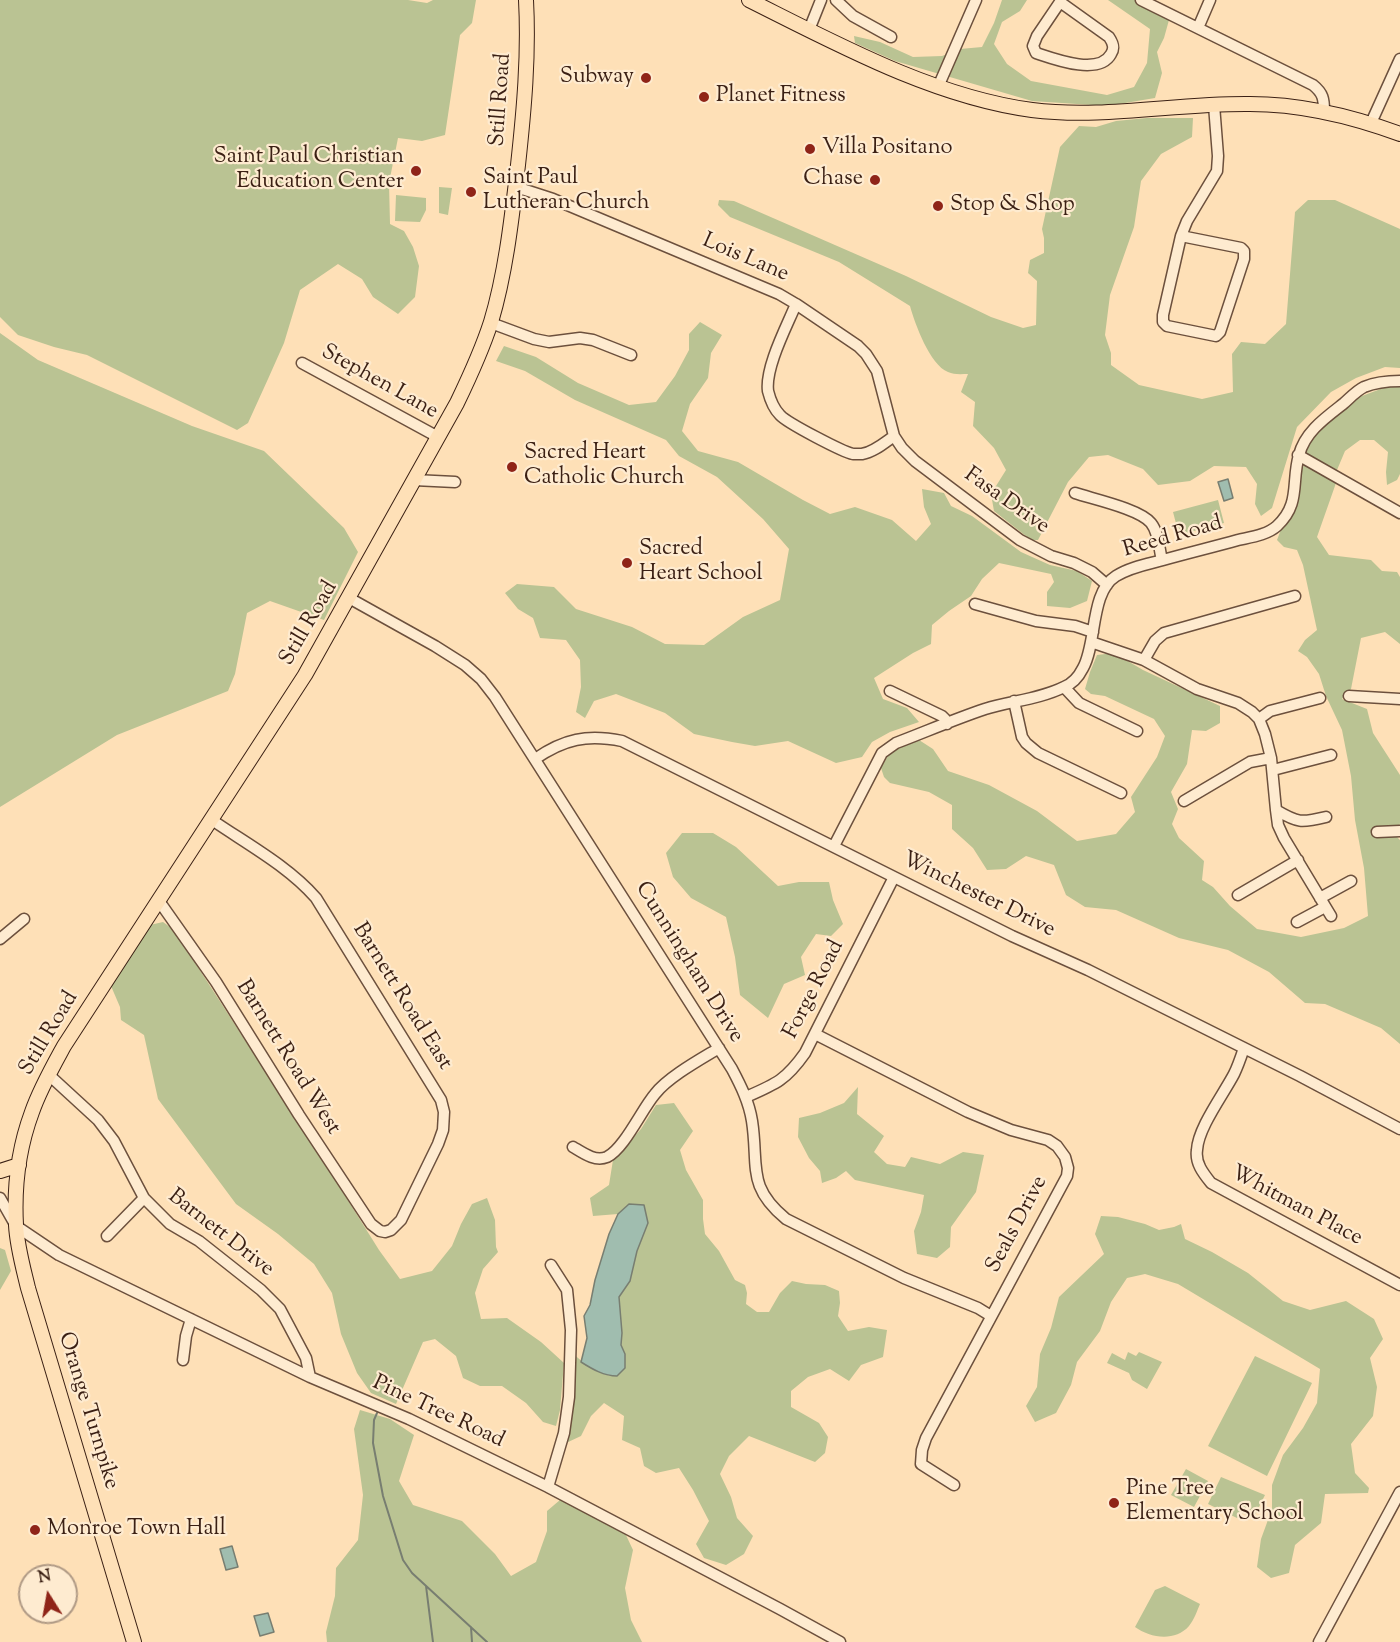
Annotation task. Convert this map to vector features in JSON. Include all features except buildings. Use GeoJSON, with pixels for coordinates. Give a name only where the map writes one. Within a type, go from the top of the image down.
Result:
{"type":"FeatureCollection","features":[{"type":"Feature","properties":{"kind":"main road","name":"Still Road"},"geometry":{"type":"LineString","coordinates":[[16,1226],[19,1166],[24,1139],[32,1112],[48,1075],[64,1046],[305,675],[475,368],[491,323],[499,291],[516,187],[525,108],[526,0]]}},
{"type":"Feature","properties":{"kind":"main road"},"geometry":{"type":"LineString","coordinates":[[749,0],[870,58],[938,87],[978,100],[1032,110],[1066,112],[1130,111],[1214,105],[1284,105],[1324,111],[1371,123],[1400,134]]}},
{"type":"Feature","properties":{"kind":"main road"},"geometry":{"type":"LineString","coordinates":[[0,1171],[19,1166]]}},
{"type":"Feature","properties":{"kind":"main road","name":"Orange Turnpike"},"geometry":{"type":"LineString","coordinates":[[16,1226],[28,1288],[134,1642]]}},
{"type":"Feature","properties":{"kind":"street"},"geometry":{"type":"LineString","coordinates":[[808,30],[821,0]]}},
{"type":"Feature","properties":{"kind":"street"},"geometry":{"type":"LineString","coordinates":[[836,0],[853,16],[891,38]]}},
{"type":"Feature","properties":{"kind":"street"},"geometry":{"type":"LineString","coordinates":[[938,87],[976,0]]}},
{"type":"Feature","properties":{"kind":"street"},"geometry":{"type":"LineString","coordinates":[[1141,0],[1312,85],[1321,91],[1324,111]]}},
{"type":"Feature","properties":{"kind":"street"},"geometry":{"type":"LineString","coordinates":[[1198,28],[1210,0]]}},
{"type":"Feature","properties":{"kind":"street"},"geometry":{"type":"LineString","coordinates":[[1060,1],[1109,37],[1113,43],[1113,52],[1106,60],[1097,64],[1083,65],[1036,53],[1033,46],[1037,36],[1060,1]]}},
{"type":"Feature","properties":{"kind":"street"},"geometry":{"type":"LineString","coordinates":[[1371,123],[1400,59]]}},
{"type":"Feature","properties":{"kind":"street"},"geometry":{"type":"LineString","coordinates":[[1181,236],[1241,248],[1244,251],[1244,259],[1224,322],[1216,336],[1167,326],[1163,322],[1181,236],[1187,221],[1217,171],[1214,105]]}},
{"type":"Feature","properties":{"kind":"street","name":"Lois Lane"},"geometry":{"type":"LineString","coordinates":[[516,187],[562,203],[779,294],[796,304],[858,346],[866,354],[877,371],[894,436]]}},
{"type":"Feature","properties":{"kind":"street"},"geometry":{"type":"LineString","coordinates":[[796,304],[772,362],[768,382],[768,393],[781,417],[809,434],[852,454],[874,450],[894,436]]}},
{"type":"Feature","properties":{"kind":"street"},"geometry":{"type":"LineString","coordinates":[[491,323],[534,339],[549,342],[580,338],[593,340],[631,355]]}},
{"type":"Feature","properties":{"kind":"street","name":"Stephen Lane"},"geometry":{"type":"LineString","coordinates":[[302,363],[438,437]]}},
{"type":"Feature","properties":{"kind":"street","name":"Reed Road"},"geometry":{"type":"LineString","coordinates":[[834,846],[882,753],[896,743],[983,710],[1048,693],[1072,683],[1083,668],[1100,601],[1113,578],[1144,564],[1249,537],[1276,527],[1285,518],[1293,503],[1299,455],[1304,441],[1311,432],[1358,392],[1378,382],[1400,381]]}},
{"type":"Feature","properties":{"kind":"street","name":"Fasa Drive"},"geometry":{"type":"LineString","coordinates":[[894,436],[915,461],[1020,540],[1051,556],[1074,563],[1092,572],[1107,585]]}},
{"type":"Feature","properties":{"kind":"street"},"geometry":{"type":"LineString","coordinates":[[1299,455],[1400,513]]}},
{"type":"Feature","properties":{"kind":"street"},"geometry":{"type":"LineString","coordinates":[[414,480],[455,482]]}},
{"type":"Feature","properties":{"kind":"street"},"geometry":{"type":"LineString","coordinates":[[1075,493],[1125,509],[1151,522],[1156,531],[1162,560]]}},
{"type":"Feature","properties":{"kind":"street"},"geometry":{"type":"LineString","coordinates":[[1144,660],[1155,641],[1164,633],[1295,596]]}},
{"type":"Feature","properties":{"kind":"street","name":"Cunningham Drive"},"geometry":{"type":"LineString","coordinates":[[349,598],[465,665],[495,696],[732,1069],[746,1097],[752,1120],[756,1177],[762,1193],[773,1208],[786,1219],[904,1278],[978,1308],[991,1316]]}},
{"type":"Feature","properties":{"kind":"street"},"geometry":{"type":"LineString","coordinates":[[975,604],[1036,621],[1075,626],[1092,637],[1144,660],[1197,689],[1238,703],[1252,712],[1265,734],[1271,758],[1278,825],[1325,907]]}},
{"type":"Feature","properties":{"kind":"street"},"geometry":{"type":"LineString","coordinates":[[1064,687],[1079,704],[1137,731]]}},
{"type":"Feature","properties":{"kind":"street"},"geometry":{"type":"LineString","coordinates":[[890,691],[942,716],[947,724]]}},
{"type":"Feature","properties":{"kind":"street"},"geometry":{"type":"LineString","coordinates":[[1349,696],[1400,699]]}},
{"type":"Feature","properties":{"kind":"street"},"geometry":{"type":"LineString","coordinates":[[1258,719],[1270,711],[1320,698]]}},
{"type":"Feature","properties":{"kind":"street"},"geometry":{"type":"LineString","coordinates":[[1014,701],[1022,736],[1026,743],[1038,753],[1121,793]]}},
{"type":"Feature","properties":{"kind":"street","name":"Winchester Drive"},"geometry":{"type":"LineString","coordinates":[[535,759],[564,743],[583,738],[604,737],[622,741],[1012,936],[1088,970],[1400,1129]]}},
{"type":"Feature","properties":{"kind":"street"},"geometry":{"type":"LineString","coordinates":[[1273,770],[1331,755]]}},
{"type":"Feature","properties":{"kind":"street"},"geometry":{"type":"LineString","coordinates":[[1184,801],[1250,762],[1271,758]]}},
{"type":"Feature","properties":{"kind":"street"},"geometry":{"type":"LineString","coordinates":[[1276,810],[1300,822],[1326,817]]}},
{"type":"Feature","properties":{"kind":"street","name":"Barnett Road East"},"geometry":{"type":"LineString","coordinates":[[212,820],[303,883],[316,898],[441,1100],[444,1121],[438,1144],[401,1220],[391,1230],[385,1232]]}},
{"type":"Feature","properties":{"kind":"street"},"geometry":{"type":"LineString","coordinates":[[1377,832],[1400,831]]}},
{"type":"Feature","properties":{"kind":"street"},"geometry":{"type":"LineString","coordinates":[[1238,895],[1298,860]]}},
{"type":"Feature","properties":{"kind":"street","name":"Forge Road"},"geometry":{"type":"LineString","coordinates":[[746,1097],[772,1086],[785,1077],[805,1053],[894,877]]}},
{"type":"Feature","properties":{"kind":"street"},"geometry":{"type":"LineString","coordinates":[[1297,922],[1325,907],[1351,881]]}},
{"type":"Feature","properties":{"kind":"street","name":"Barnett Road West"},"geometry":{"type":"LineString","coordinates":[[159,901],[216,982],[299,1115],[371,1224],[385,1232]]}},
{"type":"Feature","properties":{"kind":"street"},"geometry":{"type":"LineString","coordinates":[[0,939],[24,919]]}},
{"type":"Feature","properties":{"kind":"street","name":"Seals Drive"},"geometry":{"type":"LineString","coordinates":[[815,1034],[968,1112],[1011,1130],[1048,1140],[1057,1146],[1068,1167],[1067,1176],[926,1438],[921,1464],[954,1485]]}},
{"type":"Feature","properties":{"kind":"street"},"geometry":{"type":"LineString","coordinates":[[573,1147],[593,1158],[604,1158],[610,1155],[619,1147],[656,1092],[685,1069],[720,1048]]}},
{"type":"Feature","properties":{"kind":"street","name":"Whitman Place"},"geometry":{"type":"LineString","coordinates":[[1244,1048],[1235,1073],[1200,1135],[1196,1150],[1201,1171],[1210,1183],[1400,1285]]}},
{"type":"Feature","properties":{"kind":"street","name":"Barnett Drive"},"geometry":{"type":"LineString","coordinates":[[48,1075],[98,1120],[114,1141],[144,1198],[170,1224],[199,1241],[261,1290],[280,1310],[306,1358],[310,1377]]}},
{"type":"Feature","properties":{"kind":"street"},"geometry":{"type":"LineString","coordinates":[[0,1198],[16,1226]]}},
{"type":"Feature","properties":{"kind":"street"},"geometry":{"type":"LineString","coordinates":[[107,1236],[144,1198]]}},
{"type":"Feature","properties":{"kind":"street","name":"Pine Tree Road"},"geometry":{"type":"LineString","coordinates":[[16,1226],[59,1255],[310,1377],[409,1419],[548,1486],[840,1642]]}},
{"type":"Feature","properties":{"kind":"street"},"geometry":{"type":"LineString","coordinates":[[548,1486],[564,1433],[569,1397],[571,1330],[567,1290],[551,1266]]}},
{"type":"Feature","properties":{"kind":"street"},"geometry":{"type":"LineString","coordinates":[[183,1360],[191,1319]]}},
{"type":"Feature","properties":{"kind":"street"},"geometry":{"type":"LineString","coordinates":[[1319,1642],[1400,1492]]}},
{"type":"Feature","properties":{"kind":"green space"},"geometry":{"type":"Polygon","coordinates":[[[0,0],[408,0],[427,3],[433,0],[476,0],[472,23],[460,35],[445,135],[422,141],[398,138],[389,183],[390,224],[404,231],[413,247],[419,266],[415,297],[398,314],[373,297],[362,279],[338,264],[300,290],[284,343],[268,379],[248,423],[237,430],[87,355],[18,335],[0,317],[0,0]]]}},
{"type":"Feature","properties":{"kind":"green space"},"geometry":{"type":"Polygon","coordinates":[[[1002,0],[1027,0],[1020,11],[1002,22],[994,44],[1007,64],[1031,81],[1107,95],[1134,87],[1147,63],[1150,29],[1108,0],[1148,0],[1169,20],[1157,52],[1162,73],[1155,98],[1107,106],[1032,101],[895,61],[855,43],[854,36],[880,42],[913,57],[942,56],[960,49],[982,47],[1002,0]]]}},
{"type":"Feature","properties":{"kind":"green space"},"geometry":{"type":"Polygon","coordinates":[[[1193,118],[1192,137],[1161,154],[1141,181],[1134,227],[1110,295],[1105,335],[1111,353],[1111,365],[1139,385],[1202,399],[1233,392],[1232,354],[1241,342],[1265,344],[1286,324],[1295,212],[1308,200],[1335,200],[1400,229],[1400,368],[1385,367],[1356,378],[1331,392],[1297,427],[1272,508],[1261,516],[1255,504],[1257,484],[1246,467],[1214,466],[1190,481],[1158,485],[1143,469],[1108,455],[1089,457],[1068,482],[1038,540],[1031,540],[994,511],[991,494],[1006,470],[994,448],[973,426],[975,402],[961,392],[968,374],[950,373],[935,361],[919,333],[910,306],[839,262],[730,217],[718,205],[719,200],[734,201],[906,276],[991,317],[1023,328],[1036,325],[1037,281],[1028,273],[1030,260],[1044,253],[1042,229],[1060,147],[1079,126],[1096,127],[1116,121],[1193,118]]]}},
{"type":"Feature","properties":{"kind":"green space"},"geometry":{"type":"Polygon","coordinates":[[[439,187],[452,188],[448,215],[439,213],[439,187]]]}},
{"type":"Feature","properties":{"kind":"green space"},"geometry":{"type":"Polygon","coordinates":[[[396,195],[426,198],[426,210],[420,222],[395,221],[396,195]]]}},
{"type":"Feature","properties":{"kind":"green space"},"geometry":{"type":"Polygon","coordinates":[[[700,322],[722,335],[711,353],[708,378],[690,404],[682,431],[698,451],[738,462],[830,514],[855,507],[892,520],[916,541],[931,524],[924,507],[922,489],[944,493],[951,506],[972,516],[1021,552],[1050,565],[1077,571],[1092,581],[1087,601],[1070,608],[1047,606],[1047,592],[1054,582],[1051,574],[999,563],[982,579],[971,596],[932,625],[931,644],[874,678],[883,699],[907,708],[919,722],[890,732],[872,742],[862,757],[836,763],[788,741],[755,746],[694,734],[665,713],[616,694],[594,701],[585,718],[576,712],[581,687],[580,660],[566,640],[540,638],[533,618],[518,609],[505,593],[517,584],[554,587],[576,609],[632,627],[665,644],[704,645],[743,617],[780,600],[789,549],[763,519],[717,477],[679,456],[666,440],[575,400],[525,371],[496,361],[504,346],[536,357],[578,383],[629,405],[656,402],[675,376],[689,350],[689,334],[700,322]]]}},
{"type":"Feature","properties":{"kind":"green space"},"geometry":{"type":"Polygon","coordinates":[[[0,333],[38,360],[192,426],[264,451],[344,528],[358,552],[324,620],[270,601],[247,613],[235,674],[228,691],[117,735],[0,807],[0,333]]]}},
{"type":"Feature","properties":{"kind":"green space"},"geometry":{"type":"Polygon","coordinates":[[[1386,387],[1400,387],[1400,474],[1397,480],[1387,485],[1388,452],[1374,440],[1360,440],[1345,451],[1337,470],[1310,457],[1305,452],[1311,438],[1354,399],[1386,387]]]}},
{"type":"Feature","properties":{"kind":"green space"},"geometry":{"type":"Polygon","coordinates":[[[1306,465],[1336,483],[1317,537],[1329,555],[1371,560],[1382,571],[1397,572],[1400,577],[1400,644],[1385,632],[1361,638],[1351,689],[1342,699],[1367,709],[1373,733],[1400,775],[1400,823],[1397,837],[1400,840],[1400,1044],[1381,1028],[1325,1004],[1305,1003],[1269,972],[1228,950],[1179,938],[1116,910],[1085,907],[1066,895],[1054,865],[1026,856],[1006,869],[987,870],[973,848],[952,829],[952,805],[929,792],[890,783],[884,777],[881,768],[893,747],[919,740],[933,749],[948,771],[989,785],[1037,811],[1077,841],[1116,834],[1135,812],[1131,797],[1157,757],[1165,736],[1154,719],[1105,696],[1091,694],[1085,689],[1097,655],[1114,653],[1143,670],[1220,706],[1220,723],[1206,731],[1192,730],[1187,764],[1171,792],[1178,809],[1172,824],[1179,838],[1204,861],[1202,880],[1213,887],[1230,906],[1257,929],[1301,937],[1344,928],[1368,916],[1364,868],[1342,730],[1326,696],[1319,674],[1307,657],[1298,651],[1305,640],[1317,630],[1303,565],[1297,550],[1284,547],[1277,540],[1282,527],[1297,504],[1302,467],[1306,465]]]}},
{"type":"Feature","properties":{"kind":"green space"},"geometry":{"type":"Polygon","coordinates":[[[1218,500],[1224,523],[1179,535],[1173,512],[1218,500]]]}},
{"type":"Feature","properties":{"kind":"green space"},"geometry":{"type":"Polygon","coordinates":[[[682,833],[713,833],[736,847],[778,886],[799,882],[829,882],[833,900],[843,924],[831,936],[816,934],[801,957],[805,975],[784,984],[768,1018],[740,995],[726,917],[691,898],[673,877],[666,853],[682,833]]]}},
{"type":"Feature","properties":{"kind":"green space"},"geometry":{"type":"Polygon","coordinates":[[[163,922],[174,930],[379,1250],[400,1279],[432,1271],[452,1246],[472,1204],[487,1198],[495,1220],[498,1252],[483,1269],[475,1293],[481,1319],[507,1318],[541,1342],[564,1363],[560,1410],[556,1426],[543,1422],[526,1403],[502,1386],[480,1386],[463,1378],[456,1356],[435,1339],[423,1342],[396,1404],[371,1393],[357,1373],[341,1334],[332,1293],[314,1264],[278,1234],[236,1204],[158,1099],[144,1035],[121,1020],[120,1007],[111,986],[150,925],[163,922]]]}},
{"type":"Feature","properties":{"kind":"green space"},"geometry":{"type":"Polygon","coordinates":[[[858,1087],[857,1114],[884,1136],[874,1152],[887,1164],[905,1167],[911,1157],[940,1164],[963,1152],[984,1155],[976,1192],[951,1227],[950,1247],[937,1258],[917,1254],[914,1231],[924,1195],[855,1180],[846,1171],[822,1183],[820,1171],[809,1158],[798,1137],[799,1118],[820,1113],[844,1103],[858,1087]]]}},
{"type":"Feature","properties":{"kind":"green space"},"geometry":{"type":"Polygon","coordinates":[[[674,1103],[693,1131],[680,1150],[686,1170],[703,1200],[705,1234],[719,1251],[735,1280],[745,1285],[746,1304],[757,1312],[769,1312],[780,1293],[792,1281],[825,1285],[839,1291],[838,1316],[848,1331],[869,1327],[887,1330],[883,1357],[861,1365],[849,1381],[830,1369],[808,1377],[791,1391],[791,1407],[819,1423],[828,1437],[825,1453],[815,1462],[749,1436],[729,1456],[720,1474],[731,1497],[737,1518],[753,1536],[744,1554],[726,1565],[704,1558],[696,1544],[709,1521],[679,1468],[656,1473],[644,1466],[640,1448],[622,1440],[624,1416],[604,1403],[591,1416],[581,1436],[566,1443],[573,1388],[573,1353],[590,1367],[610,1376],[625,1354],[621,1345],[619,1297],[630,1281],[637,1251],[648,1223],[629,1204],[618,1214],[593,1216],[590,1198],[609,1185],[613,1160],[641,1129],[656,1105],[674,1103]]]}},
{"type":"Feature","properties":{"kind":"green space"},"geometry":{"type":"Polygon","coordinates":[[[1101,1216],[1118,1217],[1159,1230],[1181,1224],[1185,1239],[1248,1273],[1283,1301],[1310,1310],[1346,1301],[1374,1319],[1383,1339],[1370,1358],[1377,1387],[1373,1416],[1351,1444],[1355,1473],[1369,1488],[1368,1493],[1325,1494],[1321,1523],[1295,1545],[1289,1573],[1271,1578],[1257,1567],[1261,1539],[1272,1509],[1272,1485],[1283,1455],[1303,1428],[1317,1403],[1320,1369],[1178,1284],[1145,1274],[1127,1278],[1111,1302],[1100,1331],[1077,1362],[1071,1385],[1056,1413],[1035,1422],[1026,1406],[1037,1387],[1040,1354],[1051,1328],[1059,1297],[1104,1254],[1095,1234],[1101,1216]]]}},
{"type":"Feature","properties":{"kind":"green space"},"geometry":{"type":"Polygon","coordinates":[[[0,1248],[5,1250],[11,1271],[0,1290],[0,1248]]]}},
{"type":"Feature","properties":{"kind":"green space"},"geometry":{"type":"Polygon","coordinates":[[[1128,1352],[1136,1356],[1139,1352],[1162,1362],[1147,1389],[1132,1380],[1129,1373],[1107,1363],[1112,1353],[1125,1360],[1128,1352]]]}},
{"type":"Feature","properties":{"kind":"green space"},"geometry":{"type":"Polygon","coordinates":[[[1255,1356],[1312,1383],[1267,1476],[1208,1446],[1255,1356]]]}},
{"type":"Feature","properties":{"kind":"green space"},"geometry":{"type":"Polygon","coordinates":[[[360,1410],[390,1419],[414,1435],[399,1481],[413,1505],[462,1521],[495,1554],[511,1576],[536,1562],[547,1531],[547,1511],[560,1500],[625,1533],[633,1550],[625,1588],[631,1620],[642,1642],[327,1642],[326,1632],[335,1596],[336,1568],[358,1540],[363,1495],[354,1429],[360,1410]]]}},
{"type":"Feature","properties":{"kind":"green space"},"geometry":{"type":"Polygon","coordinates":[[[1186,1469],[1208,1481],[1194,1507],[1171,1495],[1186,1469]]]}},
{"type":"Feature","properties":{"kind":"green space"},"geometry":{"type":"Polygon","coordinates":[[[1221,1477],[1265,1495],[1254,1517],[1241,1513],[1237,1518],[1208,1504],[1221,1477]]]}},
{"type":"Feature","properties":{"kind":"green space"},"geometry":{"type":"Polygon","coordinates":[[[1165,1586],[1200,1604],[1191,1624],[1183,1631],[1162,1637],[1148,1634],[1135,1627],[1155,1590],[1165,1586]]]}},
{"type":"Feature","properties":{"kind":"shaded area"},"geometry":{"type":"Polygon","coordinates":[[[1228,479],[1233,498],[1224,501],[1218,482],[1228,479]]]}},
{"type":"Feature","properties":{"kind":"shaded area"},"geometry":{"type":"Polygon","coordinates":[[[629,1204],[644,1205],[648,1223],[637,1251],[630,1281],[619,1297],[621,1345],[625,1354],[625,1368],[617,1376],[612,1376],[598,1372],[581,1362],[587,1338],[584,1316],[590,1305],[609,1234],[618,1214],[629,1204]]]}},
{"type":"Feature","properties":{"kind":"shaded area"},"geometry":{"type":"Polygon","coordinates":[[[232,1546],[238,1567],[226,1570],[220,1549],[232,1546]]]}},
{"type":"Feature","properties":{"kind":"shaded area"},"geometry":{"type":"Polygon","coordinates":[[[268,1613],[274,1632],[260,1636],[254,1616],[268,1613]]]}},
{"type":"Feature","properties":{"kind":"waterway"},"geometry":{"type":"LineString","coordinates":[[377,1413],[374,1420],[373,1443],[383,1496],[403,1560],[412,1573],[487,1642]]}},
{"type":"Feature","properties":{"kind":"waterway"},"geometry":{"type":"LineString","coordinates":[[426,1586],[433,1642]]}},
{"type":"Feature","properties":{"kind":"waterway"},"geometry":{"type":"LineString","coordinates":[[471,1627],[472,1642]]}},
{"type":"Feature","properties":{"kind":"place","name":"Subway"},"geometry":{"type":"Point","coordinates":[646,78]}},
{"type":"Feature","properties":{"kind":"place","name":"Planet Fitness"},"geometry":{"type":"Point","coordinates":[704,97]}},
{"type":"Feature","properties":{"kind":"place","name":"Villa Positano"},"geometry":{"type":"Point","coordinates":[810,149]}},
{"type":"Feature","properties":{"kind":"place","name":"Saint Paul Christian Education Center"},"geometry":{"type":"Point","coordinates":[416,171]}},
{"type":"Feature","properties":{"kind":"place","name":"Chase"},"geometry":{"type":"Point","coordinates":[875,180]}},
{"type":"Feature","properties":{"kind":"place","name":"Saint Paul Lutheran Church"},"geometry":{"type":"Point","coordinates":[471,192]}},
{"type":"Feature","properties":{"kind":"place","name":"Stop & Shop"},"geometry":{"type":"Point","coordinates":[938,206]}},
{"type":"Feature","properties":{"kind":"place","name":"Sacred Heart Catholic Church"},"geometry":{"type":"Point","coordinates":[512,467]}},
{"type":"Feature","properties":{"kind":"place","name":"Sacred Heart School"},"geometry":{"type":"Point","coordinates":[627,563]}},
{"type":"Feature","properties":{"kind":"place","name":"Pine Tree Elementary School"},"geometry":{"type":"Point","coordinates":[1114,1503]}},
{"type":"Feature","properties":{"kind":"place","name":"Monroe Town Hall"},"geometry":{"type":"Point","coordinates":[35,1530]}}]}
